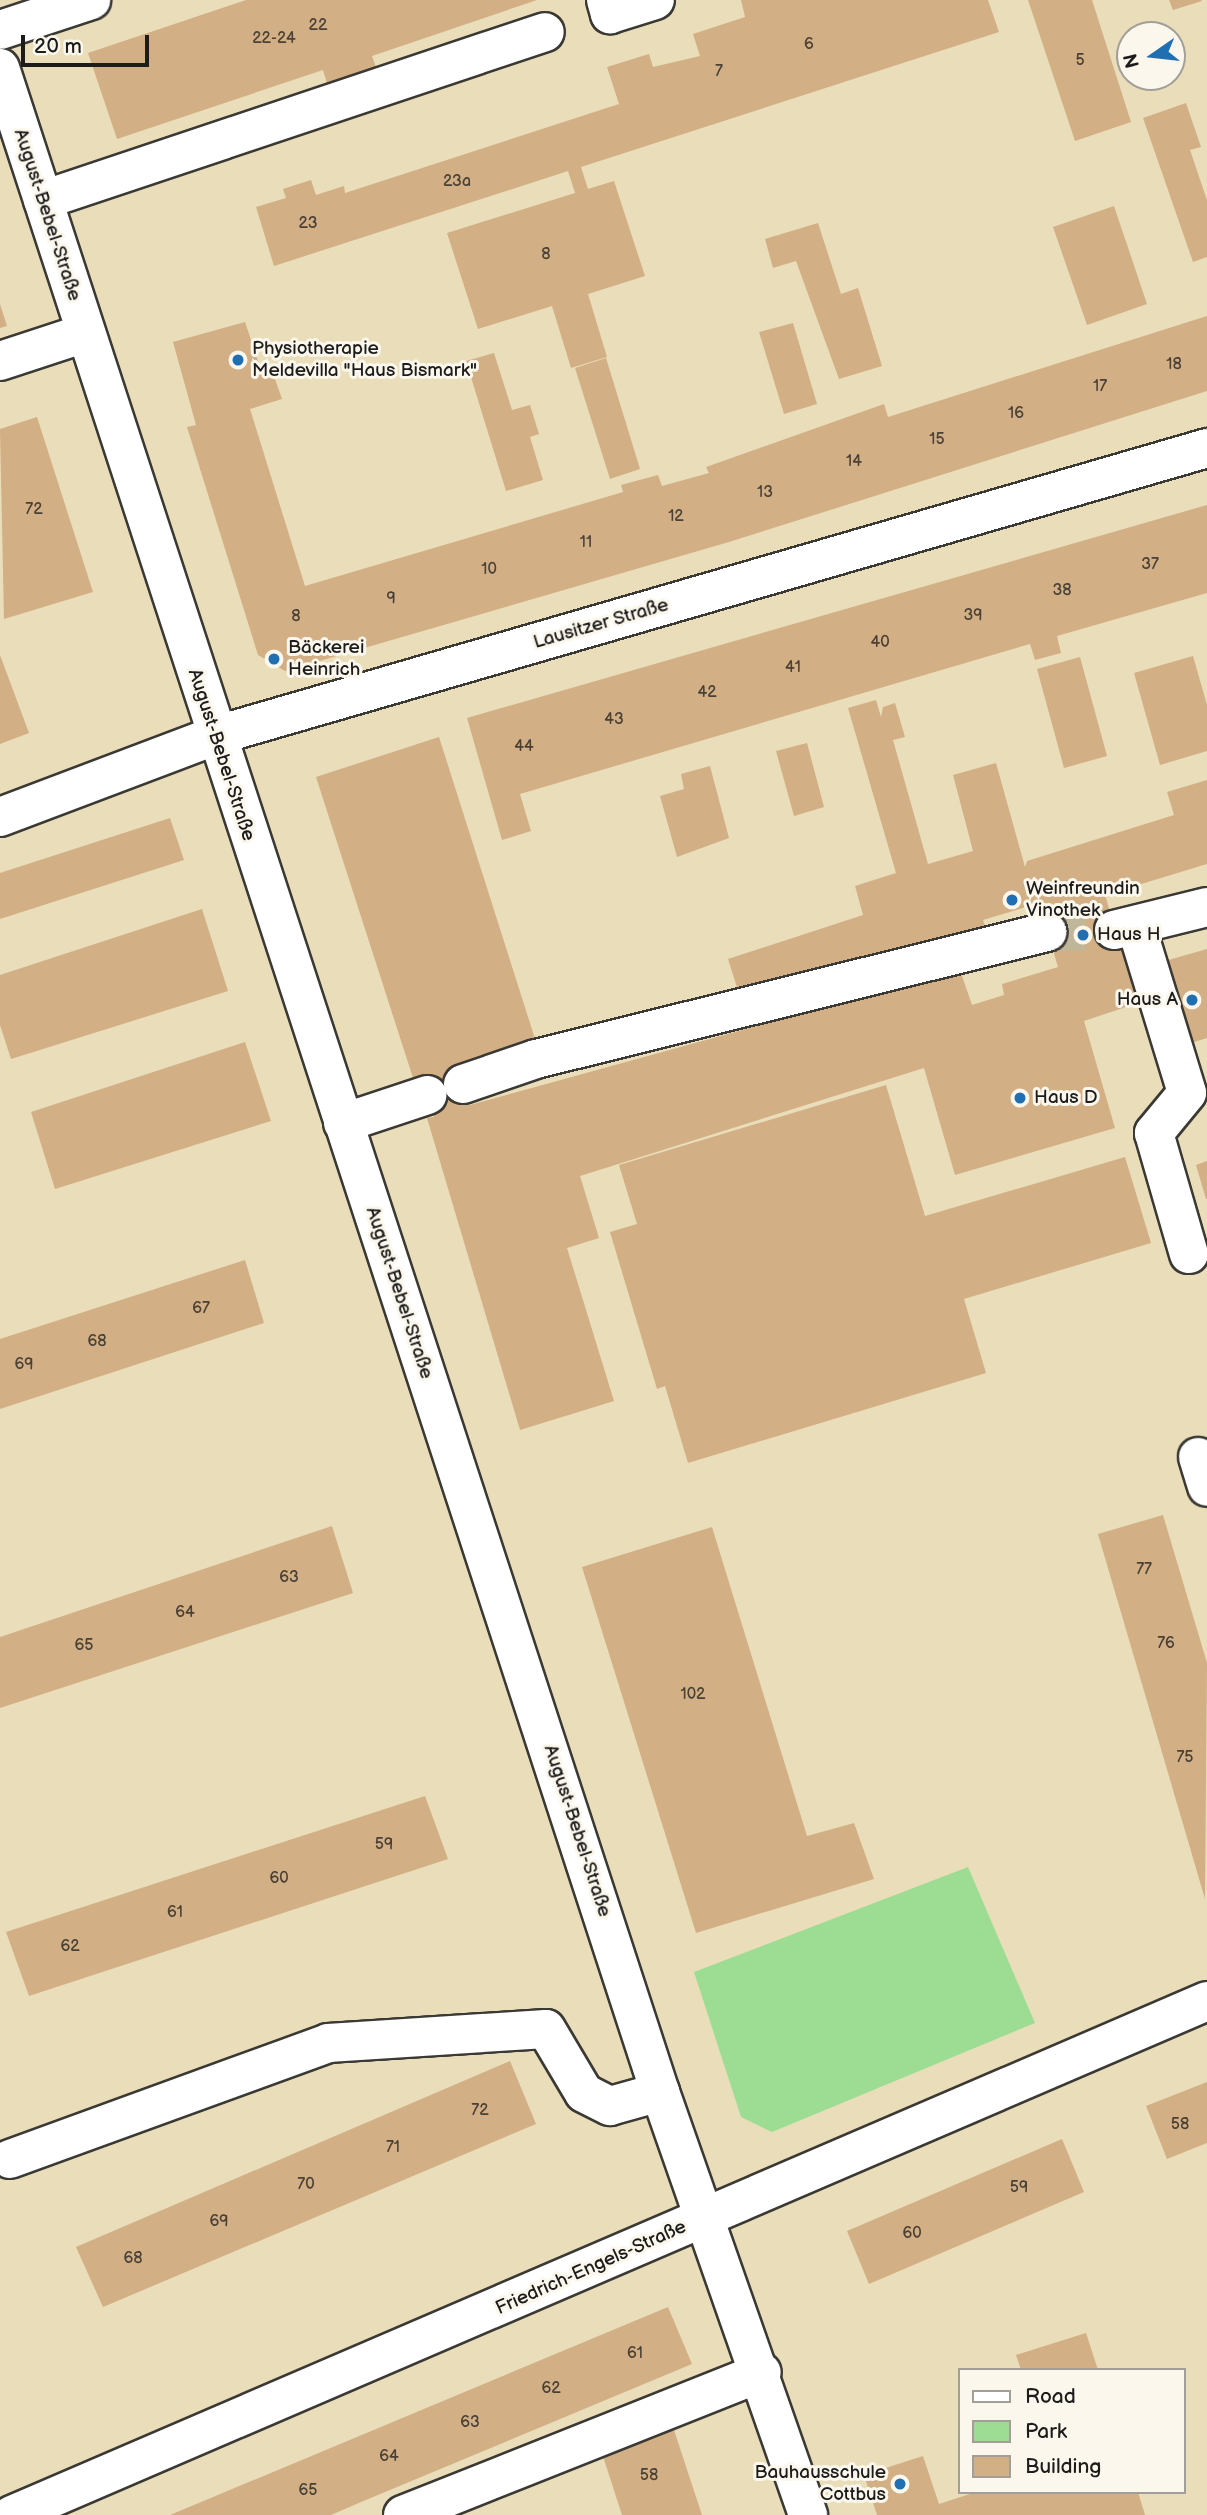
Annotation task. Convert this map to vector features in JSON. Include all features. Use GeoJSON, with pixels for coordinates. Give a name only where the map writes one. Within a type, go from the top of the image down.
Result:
{"type":"FeatureCollection","features":[{"type":"Feature","properties":{"kind":"street"},"geometry":{"type":"LineString","coordinates":[[0,30],[91,0]]}},
{"type":"Feature","properties":{"kind":"street"},"geometry":{"type":"LineString","coordinates":[[606,0],[610,14],[655,0]]}},
{"type":"Feature","properties":{"kind":"street"},"geometry":{"type":"LineString","coordinates":[[43,200],[545,32]]}},
{"type":"Feature","properties":{"kind":"street","name":"August-Bebel-Straße"},"geometry":{"type":"LineString","coordinates":[[0,68],[214,736],[660,2092],[762,2372],[808,2515]]}},
{"type":"Feature","properties":{"kind":"street"},"geometry":{"type":"LineString","coordinates":[[0,361],[85,333]]}},
{"type":"Feature","properties":{"kind":"street","name":"Lausitzer Straße"},"geometry":{"type":"LineString","coordinates":[[0,817],[214,736],[1207,448]]}},
{"type":"Feature","properties":{"kind":"street"},"geometry":{"type":"LineString","coordinates":[[1189,1254],[1154,1133],[1197,1090],[1126,929],[1207,907]]}},
{"type":"Feature","properties":{"kind":"street"},"geometry":{"type":"LineString","coordinates":[[463,1084],[536,1059],[1047,932]]}},
{"type":"Feature","properties":{"kind":"street"},"geometry":{"type":"LineString","coordinates":[[343,1124],[427,1096]]}},
{"type":"Feature","properties":{"kind":"street","name":"Friedrich-Engels-Straße"},"geometry":{"type":"LineString","coordinates":[[12,2515],[657,2242],[704,2216],[1207,2001]]}},
{"type":"Feature","properties":{"kind":"street"},"geometry":{"type":"LineString","coordinates":[[10,2159],[328,2043],[546,2029],[584,2093],[610,2106],[660,2092]]}},
{"type":"Feature","properties":{"kind":"street"},"geometry":{"type":"LineString","coordinates":[[403,2515],[762,2372]]}},
{"type":"Feature","properties":{"kind":"green space"},"geometry":{"type":"Polygon","coordinates":[[[968,1867],[1035,2023],[772,2132],[741,2117],[694,1972],[968,1867]]]}},
{"type":"Feature","properties":{"kind":"building"},"geometry":{"type":"Polygon","coordinates":[[[246,0],[537,0],[372,56],[377,70],[328,87],[323,70],[117,139],[88,53],[246,0]]]}},
{"type":"Feature","properties":{"kind":"building"},"geometry":{"type":"Polygon","coordinates":[[[741,0],[988,0],[999,32],[581,167],[588,189],[614,181],[645,276],[588,294],[607,357],[571,368],[552,306],[478,329],[447,233],[575,193],[568,171],[274,266],[256,207],[286,198],[283,189],[311,180],[316,195],[344,186],[345,193],[619,104],[607,67],[649,54],[653,67],[700,56],[693,34],[745,17],[741,0]]]}},
{"type":"Feature","properties":{"kind":"building"},"geometry":{"type":"Polygon","coordinates":[[[1028,0],[1092,0],[1116,75],[1116,91],[1121,91],[1131,122],[1075,141],[1028,0]]]}},
{"type":"Feature","properties":{"kind":"building"},"geometry":{"type":"Polygon","coordinates":[[[1169,0],[1201,0],[1202,1],[1173,10],[1169,0]]]}},
{"type":"Feature","properties":{"kind":"building"},"geometry":{"type":"Polygon","coordinates":[[[1186,103],[1201,147],[1190,150],[1207,200],[1207,257],[1193,262],[1143,118],[1186,103]]]}},
{"type":"Feature","properties":{"kind":"building"},"geometry":{"type":"Polygon","coordinates":[[[1114,206],[1147,304],[1087,325],[1053,227],[1114,206]]]}},
{"type":"Feature","properties":{"kind":"building"},"geometry":{"type":"Polygon","coordinates":[[[818,223],[841,294],[858,288],[882,366],[839,379],[796,261],[773,268],[765,239],[818,223]]]}},
{"type":"Feature","properties":{"kind":"building"},"geometry":{"type":"Polygon","coordinates":[[[0,304],[7,326],[0,328],[0,304]]]}},
{"type":"Feature","properties":{"kind":"building"},"geometry":{"type":"Polygon","coordinates":[[[1207,316],[1207,391],[729,542],[285,671],[258,655],[187,427],[196,425],[173,342],[245,322],[259,364],[274,376],[282,399],[250,409],[305,586],[623,492],[621,485],[658,475],[662,486],[709,473],[706,467],[884,404],[888,417],[1207,316]]]}},
{"type":"Feature","properties":{"kind":"building"},"geometry":{"type":"Polygon","coordinates":[[[793,323],[817,404],[784,414],[759,332],[793,323]]]}},
{"type":"Feature","properties":{"kind":"building"},"geometry":{"type":"Polygon","coordinates":[[[494,353],[512,410],[530,405],[539,434],[530,437],[543,480],[506,491],[466,361],[494,353]]]}},
{"type":"Feature","properties":{"kind":"building"},"geometry":{"type":"Polygon","coordinates":[[[606,358],[640,469],[610,479],[575,368],[606,358]]]}},
{"type":"Feature","properties":{"kind":"building"},"geometry":{"type":"Polygon","coordinates":[[[37,417],[93,592],[4,619],[0,429],[37,417]]]}},
{"type":"Feature","properties":{"kind":"building"},"geometry":{"type":"Polygon","coordinates":[[[1207,505],[1207,593],[1057,636],[1061,653],[1035,660],[1030,644],[520,794],[531,831],[502,840],[467,718],[1207,505]]]}},
{"type":"Feature","properties":{"kind":"building"},"geometry":{"type":"Polygon","coordinates":[[[0,655],[29,733],[0,744],[0,655]]]}},
{"type":"Feature","properties":{"kind":"building"},"geometry":{"type":"Polygon","coordinates":[[[1193,656],[1207,705],[1207,751],[1160,765],[1134,673],[1193,656]]]}},
{"type":"Feature","properties":{"kind":"building"},"geometry":{"type":"Polygon","coordinates":[[[1080,657],[1107,756],[1064,768],[1037,669],[1080,657]]]}},
{"type":"Feature","properties":{"kind":"building"},"geometry":{"type":"Polygon","coordinates":[[[876,700],[881,717],[883,707],[895,703],[905,737],[893,740],[928,864],[973,851],[953,775],[996,763],[1025,867],[1027,861],[1174,815],[1167,792],[1207,780],[1207,864],[1105,895],[1138,1003],[1084,1021],[1115,1128],[955,1175],[924,1068],[580,1176],[599,1238],[567,1248],[614,1401],[520,1430],[427,1118],[434,1117],[422,1079],[414,1081],[316,777],[439,737],[536,1042],[458,1068],[470,1105],[960,970],[972,1005],[1004,995],[1002,984],[1058,967],[1039,903],[983,920],[986,929],[742,1003],[728,959],[863,915],[855,886],[896,873],[848,708],[876,700]]]}},
{"type":"Feature","properties":{"kind":"building"},"geometry":{"type":"Polygon","coordinates":[[[807,743],[824,807],[794,816],[776,751],[807,743]]]}},
{"type":"Feature","properties":{"kind":"building"},"geometry":{"type":"Polygon","coordinates":[[[710,766],[729,838],[677,857],[660,796],[684,789],[681,774],[710,766]]]}},
{"type":"Feature","properties":{"kind":"building"},"geometry":{"type":"Polygon","coordinates":[[[170,818],[184,860],[0,919],[0,873],[170,818]]]}},
{"type":"Feature","properties":{"kind":"building"},"geometry":{"type":"Polygon","coordinates":[[[202,909],[228,991],[11,1059],[0,1025],[0,975],[202,909]]]}},
{"type":"Feature","properties":{"kind":"building","name":"Haus A"},"geometry":{"type":"Polygon","coordinates":[[[1207,949],[1207,1038],[1191,1043],[1165,961],[1207,949]]]}},
{"type":"Feature","properties":{"kind":"building"},"geometry":{"type":"Polygon","coordinates":[[[245,1042],[271,1121],[55,1189],[31,1112],[245,1042]]]}},
{"type":"Feature","properties":{"kind":"building"},"geometry":{"type":"Polygon","coordinates":[[[886,1085],[925,1216],[1125,1157],[1151,1243],[964,1299],[986,1373],[688,1463],[665,1386],[657,1389],[610,1232],[637,1224],[619,1165],[886,1085]]]}},
{"type":"Feature","properties":{"kind":"building"},"geometry":{"type":"Polygon","coordinates":[[[1207,1161],[1207,1199],[1206,1199],[1196,1165],[1207,1161]]]}},
{"type":"Feature","properties":{"kind":"building"},"geometry":{"type":"Polygon","coordinates":[[[245,1260],[264,1323],[0,1409],[0,1339],[245,1260]]]}},
{"type":"Feature","properties":{"kind":"building"},"geometry":{"type":"Polygon","coordinates":[[[1163,1515],[1207,1663],[1205,1899],[1098,1534],[1163,1515]]]}},
{"type":"Feature","properties":{"kind":"building"},"geometry":{"type":"Polygon","coordinates":[[[332,1526],[353,1593],[0,1708],[0,1637],[332,1526]]]}},
{"type":"Feature","properties":{"kind":"building"},"geometry":{"type":"Polygon","coordinates":[[[712,1527],[807,1836],[854,1823],[874,1879],[696,1933],[582,1567],[712,1527]]]}},
{"type":"Feature","properties":{"kind":"building"},"geometry":{"type":"Polygon","coordinates":[[[425,1796],[448,1859],[29,1996],[6,1932],[425,1796]]]}},
{"type":"Feature","properties":{"kind":"building"},"geometry":{"type":"Polygon","coordinates":[[[510,2061],[536,2124],[103,2307],[76,2247],[510,2061]]]}},
{"type":"Feature","properties":{"kind":"building"},"geometry":{"type":"Polygon","coordinates":[[[1207,2082],[1207,2143],[1167,2159],[1146,2106],[1207,2082]]]}},
{"type":"Feature","properties":{"kind":"building"},"geometry":{"type":"Polygon","coordinates":[[[1062,2139],[1084,2192],[869,2284],[847,2231],[1062,2139]]]}},
{"type":"Feature","properties":{"kind":"building"},"geometry":{"type":"Polygon","coordinates":[[[668,2307],[692,2364],[331,2515],[170,2515],[668,2307]]]}},
{"type":"Feature","properties":{"kind":"building"},"geometry":{"type":"Polygon","coordinates":[[[1086,2333],[1097,2368],[1020,2368],[1016,2355],[1086,2333]]]}},
{"type":"Feature","properties":{"kind":"building"},"geometry":{"type":"Polygon","coordinates":[[[671,2421],[702,2515],[622,2515],[599,2444],[671,2421]]]}},
{"type":"Feature","properties":{"kind":"building","name":"Bauhausschule Cottbus"},"geometry":{"type":"Polygon","coordinates":[[[923,2456],[939,2504],[970,2494],[1139,2494],[1145,2515],[877,2515],[864,2475],[923,2456]]]}},
{"type":"Feature","properties":{"kind":"tunnel"},"geometry":{"type":"LineString","coordinates":[[1047,932],[1114,930]]}},
{"type":"Feature","properties":{"kind":"place","name":"Physiotherapie Meldevilla \"Haus Bismark\""},"geometry":{"type":"Point","coordinates":[238,360]}},
{"type":"Feature","properties":{"kind":"place","name":"Bäckerei Heinrich"},"geometry":{"type":"Point","coordinates":[274,659]}},
{"type":"Feature","properties":{"kind":"place","name":"Weinfreundin Vinothek"},"geometry":{"type":"Point","coordinates":[1012,900]}},
{"type":"Feature","properties":{"kind":"place","name":"Haus H"},"geometry":{"type":"Point","coordinates":[1083,935]}},
{"type":"Feature","properties":{"kind":"place","name":"Haus A"},"geometry":{"type":"Point","coordinates":[1192,1000]}},
{"type":"Feature","properties":{"kind":"place","name":"Haus D"},"geometry":{"type":"Point","coordinates":[1020,1098]}},
{"type":"Feature","properties":{"kind":"place","name":"Bauhausschule Cottbus"},"geometry":{"type":"Point","coordinates":[900,2484]}}]}
